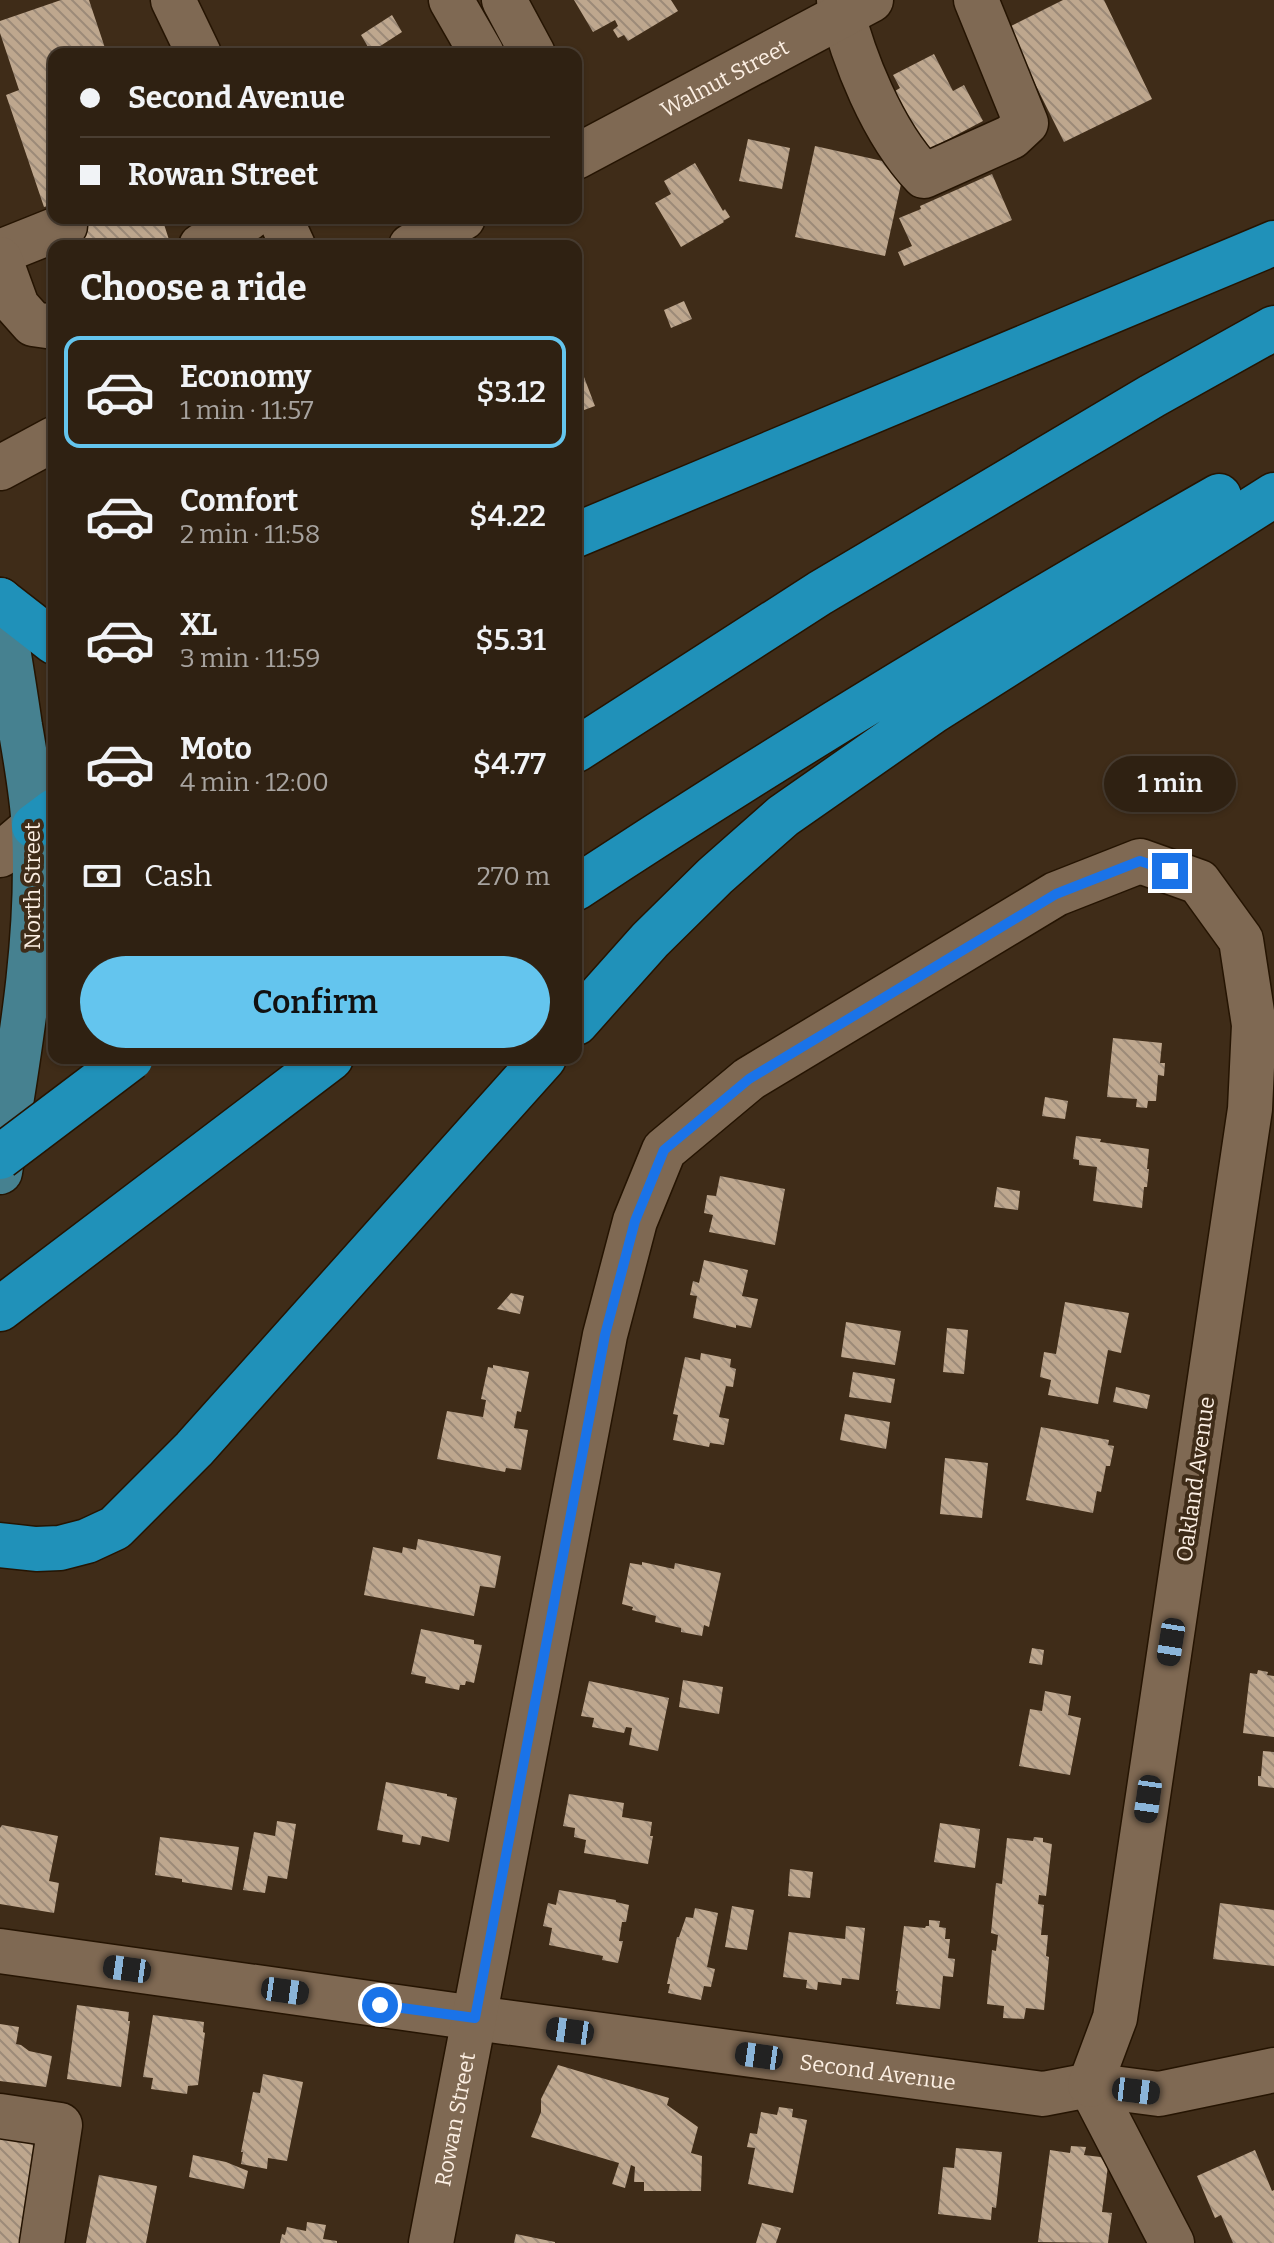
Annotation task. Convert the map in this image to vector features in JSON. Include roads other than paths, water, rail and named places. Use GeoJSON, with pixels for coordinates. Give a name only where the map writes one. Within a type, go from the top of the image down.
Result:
{"type":"FeatureCollection","features":[{"type":"Feature","properties":{"kind":"highway"},"geometry":{"type":"LineString","coordinates":[[582,532],[1274,243]]}},
{"type":"Feature","properties":{"kind":"highway"},"geometry":{"type":"LineString","coordinates":[[582,746],[834,585],[1139,404],[1274,328]]}},
{"type":"Feature","properties":{"kind":"highway"},"geometry":{"type":"LineString","coordinates":[[582,884],[682,818],[898,685],[1057,589],[1274,466]]}},
{"type":"Feature","properties":{"kind":"highway"},"geometry":{"type":"LineString","coordinates":[[582,1016],[650,940],[715,876],[783,816],[932,712],[1274,495]]}},
{"type":"Feature","properties":{"kind":"highway"},"geometry":{"type":"LineString","coordinates":[[0,600],[48,637]]}},
{"type":"Feature","properties":{"kind":"highway"},"geometry":{"type":"LineString","coordinates":[[0,1157],[123,1064]]}},
{"type":"Feature","properties":{"kind":"highway"},"geometry":{"type":"LineString","coordinates":[[0,1309],[323,1064]]}},
{"type":"Feature","properties":{"kind":"highway"},"geometry":{"type":"LineString","coordinates":[[0,1545],[60,1548],[87,1541],[115,1528],[194,1449],[539,1064]]}},
{"type":"Feature","properties":{"kind":"main road","name":"North Street"},"geometry":{"type":"LineString","coordinates":[[0,600],[27,769],[44,819],[21,1043],[0,1172]]}},
{"type":"Feature","properties":{"kind":"street"},"geometry":{"type":"LineString","coordinates":[[173,0],[196,48]]}},
{"type":"Feature","properties":{"kind":"street"},"geometry":{"type":"LineString","coordinates":[[451,0],[479,48]]}},
{"type":"Feature","properties":{"kind":"street"},"geometry":{"type":"LineString","coordinates":[[504,0],[530,48]]}},
{"type":"Feature","properties":{"kind":"street"},"geometry":{"type":"LineString","coordinates":[[851,5],[870,93],[910,161],[924,176],[1011,137],[1026,123],[976,0]]}},
{"type":"Feature","properties":{"kind":"street","name":"Walnut Street"},"geometry":{"type":"LineString","coordinates":[[582,154],[851,5]]}},
{"type":"Feature","properties":{"kind":"street"},"geometry":{"type":"LineString","coordinates":[[211,240],[239,224]]}},
{"type":"Feature","properties":{"kind":"street"},"geometry":{"type":"LineString","coordinates":[[422,240],[452,224]]}},
{"type":"Feature","properties":{"kind":"street"},"geometry":{"type":"LineString","coordinates":[[0,252],[65,226]]}},
{"type":"Feature","properties":{"kind":"street"},"geometry":{"type":"LineString","coordinates":[[0,259],[17,306],[33,324],[48,326]]}},
{"type":"Feature","properties":{"kind":"street"},"geometry":{"type":"LineString","coordinates":[[0,468],[48,442]]}},
{"type":"Feature","properties":{"kind":"street"},"geometry":{"type":"LineString","coordinates":[[0,855],[44,819]]}},
{"type":"Feature","properties":{"kind":"street","name":"Rowan Street"},"geometry":{"type":"LineString","coordinates":[[431,2243],[605,1335],[635,1221],[664,1150],[749,1079],[1056,894],[1140,861],[1199,882]]}},
{"type":"Feature","properties":{"kind":"street","name":"Oakland Avenue"},"geometry":{"type":"LineString","coordinates":[[1090,2085],[1115,2018],[1250,1109],[1258,935],[1199,882]]}},
{"type":"Feature","properties":{"kind":"street","name":"Second Avenue"},"geometry":{"type":"LineString","coordinates":[[0,1951],[1043,2094],[1090,2085],[1159,2094],[1274,2070]]}},
{"type":"Feature","properties":{"kind":"street"},"geometry":{"type":"LineString","coordinates":[[1090,2085],[1172,2243]]}},
{"type":"Feature","properties":{"kind":"street"},"geometry":{"type":"LineString","coordinates":[[0,2116],[60,2125],[42,2243]]}}]}
